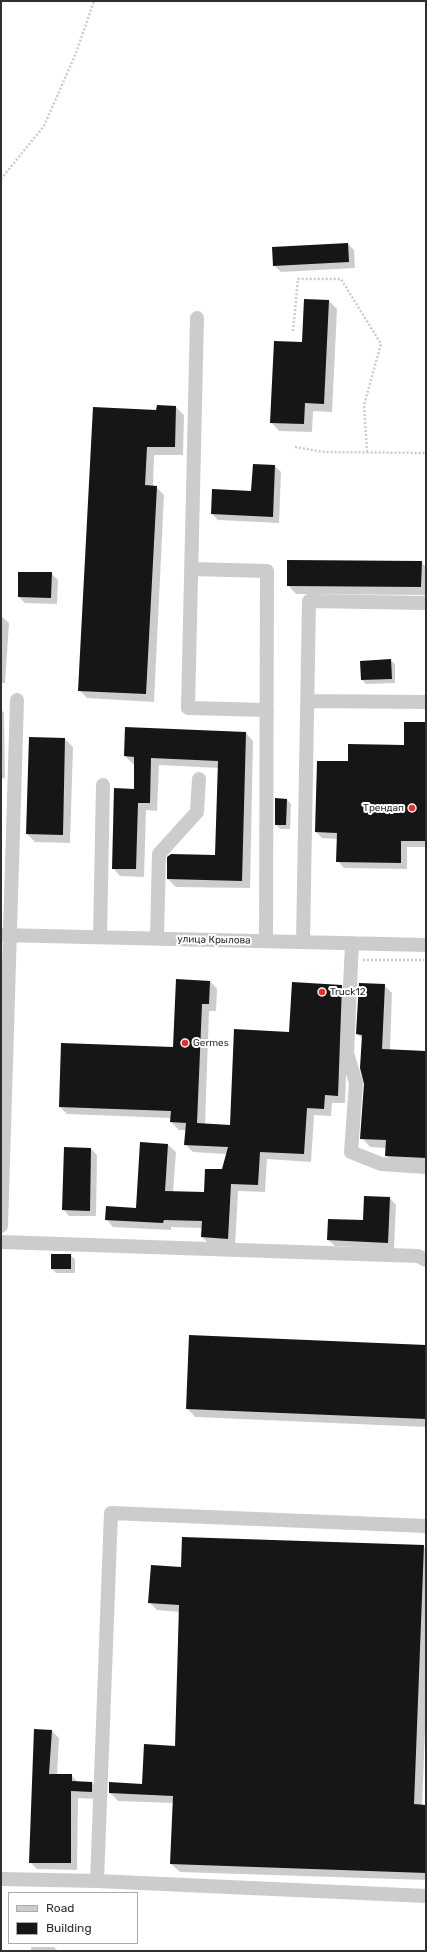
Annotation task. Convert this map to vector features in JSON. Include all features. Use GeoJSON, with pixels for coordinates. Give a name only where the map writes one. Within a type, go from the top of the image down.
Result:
{"type":"FeatureCollection","features":[{"type":"Feature","properties":{"kind":"street"},"geometry":{"type":"LineString","coordinates":[[197,318],[188,708],[267,710]]}},
{"type":"Feature","properties":{"kind":"street"},"geometry":{"type":"LineString","coordinates":[[191,569],[267,571],[266,941]]}},
{"type":"Feature","properties":{"kind":"street"},"geometry":{"type":"LineString","coordinates":[[303,942],[309,601],[426,603]]}},
{"type":"Feature","properties":{"kind":"street"},"geometry":{"type":"LineString","coordinates":[[1,1226],[6,935],[17,700]]}},
{"type":"Feature","properties":{"kind":"street"},"geometry":{"type":"LineString","coordinates":[[307,702],[426,702]]}},
{"type":"Feature","properties":{"kind":"street"},"geometry":{"type":"LineString","coordinates":[[157,938],[159,854],[198,812],[199,779]]}},
{"type":"Feature","properties":{"kind":"street"},"geometry":{"type":"LineString","coordinates":[[100,937],[103,785]]}},
{"type":"Feature","properties":{"kind":"street","name":"улица Крылова"},"geometry":{"type":"LineString","coordinates":[[6,935],[426,945]]}},
{"type":"Feature","properties":{"kind":"street"},"geometry":{"type":"LineString","coordinates":[[352,943],[347,1053],[356,1083],[351,1152],[381,1164],[426,1166]]}},
{"type":"Feature","properties":{"kind":"street"},"geometry":{"type":"LineString","coordinates":[[1,1242],[418,1256],[426,1260]]}},
{"type":"Feature","properties":{"kind":"street"},"geometry":{"type":"LineString","coordinates":[[97,1881],[111,1513],[426,1526]]}},
{"type":"Feature","properties":{"kind":"street"},"geometry":{"type":"LineString","coordinates":[[1,1879],[97,1881],[426,1896]]}},
{"type":"Feature","properties":{"kind":"path"},"geometry":{"type":"LineString","coordinates":[[1,179],[44,126],[76,52],[94,1]]}},
{"type":"Feature","properties":{"kind":"path"},"geometry":{"type":"LineString","coordinates":[[293,331],[298,279],[341,279],[381,344],[364,405],[367,452]]}},
{"type":"Feature","properties":{"kind":"path"},"geometry":{"type":"LineString","coordinates":[[295,447],[324,452],[426,453]]}},
{"type":"Feature","properties":{"kind":"path"},"geometry":{"type":"LineString","coordinates":[[351,960],[426,960]]}},
{"type":"Feature","properties":{"kind":"building"},"geometry":{"type":"Polygon","coordinates":[[[348,243],[349,262],[273,266],[272,247],[348,243]]]}},
{"type":"Feature","properties":{"kind":"building"},"geometry":{"type":"Polygon","coordinates":[[[304,299],[329,300],[324,404],[305,403],[304,424],[270,423],[274,341],[302,342],[304,299]]]}},
{"type":"Feature","properties":{"kind":"building"},"geometry":{"type":"Polygon","coordinates":[[[157,405],[176,406],[175,447],[147,447],[145,485],[157,486],[146,694],[78,691],[93,407],[156,410],[157,405]]]}},
{"type":"Feature","properties":{"kind":"building"},"geometry":{"type":"Polygon","coordinates":[[[253,464],[275,465],[273,517],[211,514],[212,489],[251,491],[253,464]]]}},
{"type":"Feature","properties":{"kind":"building"},"geometry":{"type":"Polygon","coordinates":[[[287,560],[422,561],[421,587],[287,586],[287,560]]]}},
{"type":"Feature","properties":{"kind":"building"},"geometry":{"type":"Polygon","coordinates":[[[18,572],[52,572],[51,598],[18,597],[18,572]]]}},
{"type":"Feature","properties":{"kind":"building"},"geometry":{"type":"Polygon","coordinates":[[[391,659],[392,679],[361,680],[360,661],[391,659]]]}},
{"type":"Feature","properties":{"kind":"building"},"geometry":{"type":"Polygon","coordinates":[[[404,722],[426,722],[426,841],[401,841],[401,863],[336,862],[337,833],[315,832],[317,761],[348,761],[348,744],[404,745],[404,722]]]}},
{"type":"Feature","properties":{"kind":"building"},"geometry":{"type":"Polygon","coordinates":[[[125,727],[246,732],[242,881],[167,879],[167,857],[171,854],[215,855],[218,761],[151,758],[150,803],[138,803],[136,869],[112,869],[114,788],[134,789],[134,757],[124,756],[125,727]]]}},
{"type":"Feature","properties":{"kind":"building"},"geometry":{"type":"Polygon","coordinates":[[[29,737],[65,738],[63,835],[26,834],[29,737]]]}},
{"type":"Feature","properties":{"kind":"building"},"geometry":{"type":"Polygon","coordinates":[[[275,798],[287,799],[286,825],[275,825],[275,798]]]}},
{"type":"Feature","properties":{"kind":"building"},"geometry":{"type":"Polygon","coordinates":[[[176,979],[210,981],[209,1004],[202,1004],[197,1123],[230,1125],[234,1029],[289,1032],[292,982],[342,985],[338,1096],[325,1095],[324,1109],[307,1108],[304,1154],[260,1152],[258,1185],[231,1184],[228,1239],[201,1237],[202,1221],[164,1220],[163,1223],[105,1220],[106,1206],[136,1208],[140,1142],[168,1144],[165,1191],[204,1192],[205,1169],[222,1169],[228,1147],[184,1145],[186,1123],[170,1122],[171,1111],[59,1107],[61,1043],[173,1047],[176,979]]]}},
{"type":"Feature","properties":{"kind":"building"},"geometry":{"type":"Polygon","coordinates":[[[359,983],[385,984],[382,1049],[426,1051],[426,1158],[385,1156],[386,1140],[360,1139],[364,1084],[360,1068],[362,1035],[356,1034],[359,983]]]}},
{"type":"Feature","properties":{"kind":"building"},"geometry":{"type":"Polygon","coordinates":[[[64,1147],[91,1148],[90,1211],[62,1210],[64,1147]]]}},
{"type":"Feature","properties":{"kind":"building"},"geometry":{"type":"Polygon","coordinates":[[[364,1196],[390,1197],[388,1243],[327,1240],[328,1219],[363,1220],[364,1196]]]}},
{"type":"Feature","properties":{"kind":"building"},"geometry":{"type":"Polygon","coordinates":[[[51,1254],[71,1254],[71,1269],[51,1269],[51,1254]]]}},
{"type":"Feature","properties":{"kind":"building"},"geometry":{"type":"Polygon","coordinates":[[[189,1335],[426,1345],[426,1419],[186,1409],[189,1335]]]}},
{"type":"Feature","properties":{"kind":"building"},"geometry":{"type":"Polygon","coordinates":[[[182,1537],[424,1545],[414,1804],[426,1805],[426,1873],[170,1864],[173,1796],[109,1793],[109,1782],[142,1784],[144,1744],[175,1746],[179,1605],[148,1603],[151,1565],[181,1567],[182,1537]]]}},
{"type":"Feature","properties":{"kind":"building"},"geometry":{"type":"Polygon","coordinates":[[[34,1729],[52,1730],[49,1774],[72,1774],[72,1781],[92,1782],[92,1792],[71,1791],[71,1863],[29,1863],[34,1729]]]}},
{"type":"Feature","properties":{"kind":"place","name":"Трендап"},"geometry":{"type":"Point","coordinates":[412,808]}},
{"type":"Feature","properties":{"kind":"place","name":"Truck12"},"geometry":{"type":"Point","coordinates":[322,992]}},
{"type":"Feature","properties":{"kind":"place","name":"Germes"},"geometry":{"type":"Point","coordinates":[185,1043]}}]}
